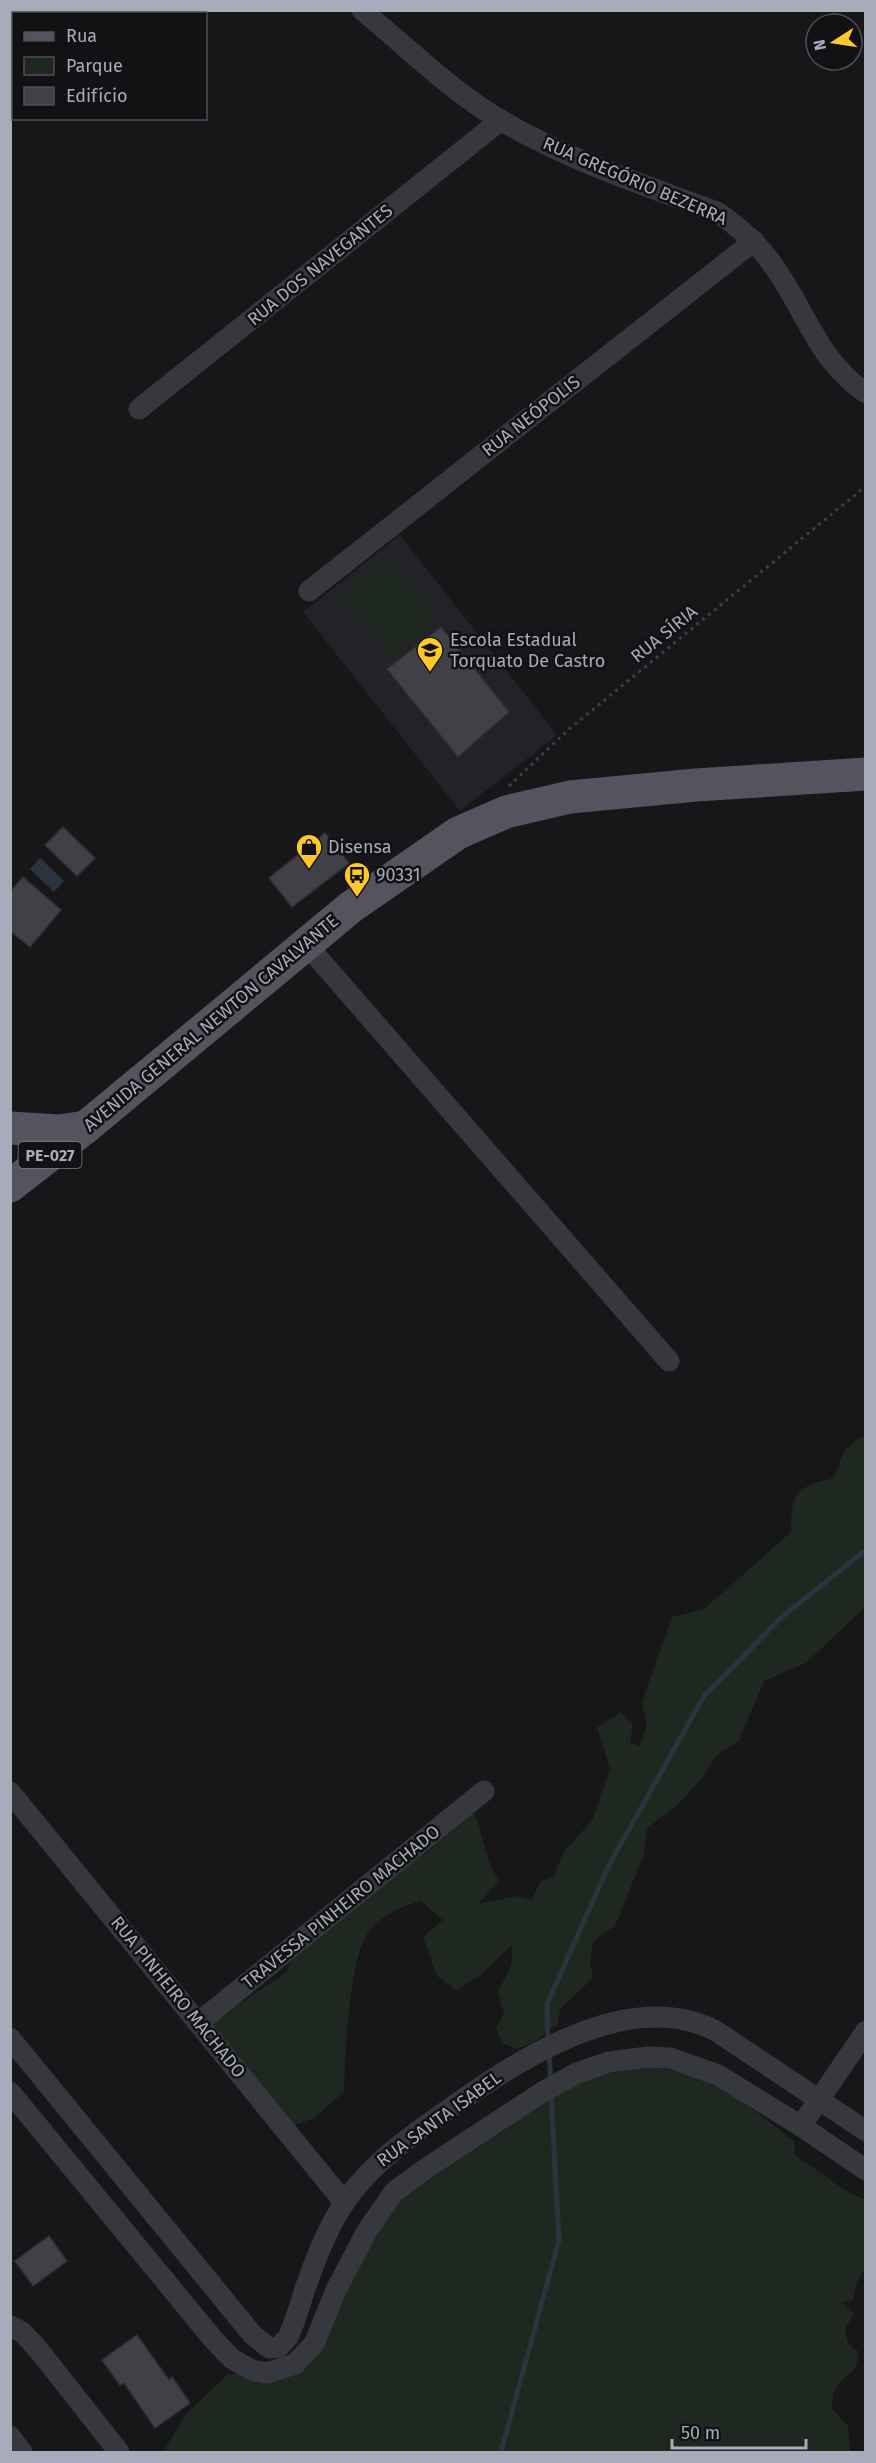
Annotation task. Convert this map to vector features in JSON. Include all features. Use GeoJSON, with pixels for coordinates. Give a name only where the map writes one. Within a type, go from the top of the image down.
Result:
{"type":"FeatureCollection","features":[{"type":"Feature","properties":{"kind":"main road","name":"AVENIDA GENERAL NEWTON CAVALVANTE"},"geometry":{"type":"LineString","coordinates":[[10,1186],[86,1127],[351,907],[458,833],[506,812],[590,794],[866,774]]}},
{"type":"Feature","properties":{"kind":"main road"},"geometry":{"type":"LineString","coordinates":[[10,1128],[59,1131],[86,1127]]}},
{"type":"Feature","properties":{"kind":"street","name":"RUA GREGÓRIO BEZERRA"},"geometry":{"type":"LineString","coordinates":[[362,10],[444,80],[501,120],[568,156],[717,212],[739,226],[780,274],[824,354],[838,370],[866,393]]}},
{"type":"Feature","properties":{"kind":"street","name":"RUA DOS NAVEGANTES"},"geometry":{"type":"LineString","coordinates":[[139,409],[501,120]]}},
{"type":"Feature","properties":{"kind":"street","name":"RUA NEÓPOLIS"},"geometry":{"type":"LineString","coordinates":[[309,591],[754,241]]}},
{"type":"Feature","properties":{"kind":"street"},"geometry":{"type":"LineString","coordinates":[[306,944],[669,1360]]}},
{"type":"Feature","properties":{"kind":"street","name":"TRAVESSA PINHEIRO MACHADO"},"geometry":{"type":"LineString","coordinates":[[198,2023],[484,1791]]}},
{"type":"Feature","properties":{"kind":"street","name":"RUA PINHEIRO MACHADO"},"geometry":{"type":"LineString","coordinates":[[10,1792],[344,2202]]}},
{"type":"Feature","properties":{"kind":"street","name":"RUA SANTA ISABEL"},"geometry":{"type":"LineString","coordinates":[[10,2038],[252,2334],[269,2348],[279,2347],[288,2337],[317,2259],[344,2202],[374,2166],[476,2090],[551,2044],[644,2018],[662,2016],[686,2019],[716,2031],[866,2131]]}},
{"type":"Feature","properties":{"kind":"street"},"geometry":{"type":"LineString","coordinates":[[801,2126],[866,2031]]}},
{"type":"Feature","properties":{"kind":"street","name":"RUA SANTA ISABEL"},"geometry":{"type":"LineString","coordinates":[[10,2092],[213,2339],[242,2366],[267,2373],[288,2367],[308,2353],[321,2331],[336,2289],[367,2231],[394,2192],[541,2092],[591,2067],[625,2059],[648,2057],[682,2061],[718,2075],[801,2126],[866,2170]]}},
{"type":"Feature","properties":{"kind":"street"},"geometry":{"type":"LineString","coordinates":[[10,2326],[22,2332],[37,2348],[119,2452]]}},
{"type":"Feature","properties":{"kind":"street"},"geometry":{"type":"LineString","coordinates":[[10,2436],[22,2452]]}},
{"type":"Feature","properties":{"kind":"path","name":"RUA SÍRIA"},"geometry":{"type":"LineString","coordinates":[[500,794],[568,730],[866,486]]}},
{"type":"Feature","properties":{"kind":"shaded area","name":"Escola Estadual Torquato De Castro"},"geometry":{"type":"Polygon","coordinates":[[[400,535],[557,735],[460,811],[303,612],[400,535]]]}},
{"type":"Feature","properties":{"kind":"shaded area"},"geometry":{"type":"Polygon","coordinates":[[[40,858],[64,881],[54,892],[30,869],[40,858]]]}},
{"type":"Feature","properties":{"kind":"green space"},"geometry":{"type":"Polygon","coordinates":[[[386,556],[438,621],[392,658],[340,593],[386,556]]]}},
{"type":"Feature","properties":{"kind":"green space"},"geometry":{"type":"Polygon","coordinates":[[[862,1436],[865,1437],[865,1607],[806,1663],[764,1681],[739,1741],[718,1754],[702,1778],[677,1806],[647,1828],[644,1854],[615,1926],[593,1941],[590,1963],[593,1978],[560,2009],[558,2024],[534,2042],[517,2049],[502,2043],[496,2028],[504,2014],[497,1991],[509,1970],[512,1958],[511,1946],[484,1972],[457,1991],[437,1976],[423,1937],[443,1920],[421,1901],[407,1905],[381,1919],[370,1930],[363,1942],[357,1961],[349,2007],[344,2092],[314,2118],[291,2127],[210,2023],[284,1974],[298,1951],[402,1864],[426,1853],[474,1811],[491,1867],[499,1881],[478,1904],[516,1896],[532,1900],[540,1882],[554,1876],[563,1853],[593,1819],[610,1769],[597,1727],[621,1712],[633,1724],[630,1742],[640,1746],[647,1725],[642,1702],[672,1617],[704,1609],[791,1532],[792,1508],[798,1494],[811,1485],[834,1478],[844,1451],[862,1436]]]}},
{"type":"Feature","properties":{"kind":"green space"},"geometry":{"type":"Polygon","coordinates":[[[650,2065],[696,2077],[733,2094],[794,2141],[795,2155],[845,2190],[865,2200],[865,2269],[857,2282],[853,2300],[842,2302],[854,2314],[845,2329],[848,2344],[859,2352],[856,2368],[841,2381],[833,2394],[832,2409],[848,2426],[850,2452],[163,2452],[186,2414],[228,2374],[286,2371],[383,2221],[407,2192],[467,2148],[586,2078],[650,2065]]]}},
{"type":"Feature","properties":{"kind":"building"},"geometry":{"type":"Polygon","coordinates":[[[441,627],[509,712],[458,757],[387,669],[441,627]]]}},
{"type":"Feature","properties":{"kind":"building"},"geometry":{"type":"Polygon","coordinates":[[[63,827],[95,858],[77,876],[45,845],[63,827]]]}},
{"type":"Feature","properties":{"kind":"building","name":"Disensa"},"geometry":{"type":"Polygon","coordinates":[[[325,833],[349,863],[292,907],[269,878],[325,833]]]}},
{"type":"Feature","properties":{"kind":"building"},"geometry":{"type":"Polygon","coordinates":[[[23,877],[61,910],[30,947],[10,931],[10,892],[23,877]]]}},
{"type":"Feature","properties":{"kind":"building"},"geometry":{"type":"Polygon","coordinates":[[[49,2236],[67,2261],[33,2286],[15,2261],[49,2236]]]}},
{"type":"Feature","properties":{"kind":"building"},"geometry":{"type":"Polygon","coordinates":[[[137,2335],[169,2380],[172,2377],[190,2403],[155,2428],[124,2383],[120,2385],[102,2360],[137,2335]]]}},
{"type":"Feature","properties":{"kind":"waterway"},"geometry":{"type":"LineString","coordinates":[[548,2041],[547,2004],[609,1865],[704,1696],[783,1616],[866,1550]]}},
{"type":"Feature","properties":{"kind":"waterway"},"geometry":{"type":"LineString","coordinates":[[549,2053],[551,2083]]}},
{"type":"Feature","properties":{"kind":"waterway"},"geometry":{"type":"LineString","coordinates":[[501,2452],[559,2240],[551,2092]]}},
{"type":"Feature","properties":{"kind":"place","name":"Escola Estadual Torquato De Castro"},"geometry":{"type":"Point","coordinates":[430,673]}},
{"type":"Feature","properties":{"kind":"place","name":"Disensa"},"geometry":{"type":"Point","coordinates":[309,870]}},
{"type":"Feature","properties":{"kind":"place","name":"90331"},"geometry":{"type":"Point","coordinates":[357,898]}}]}
